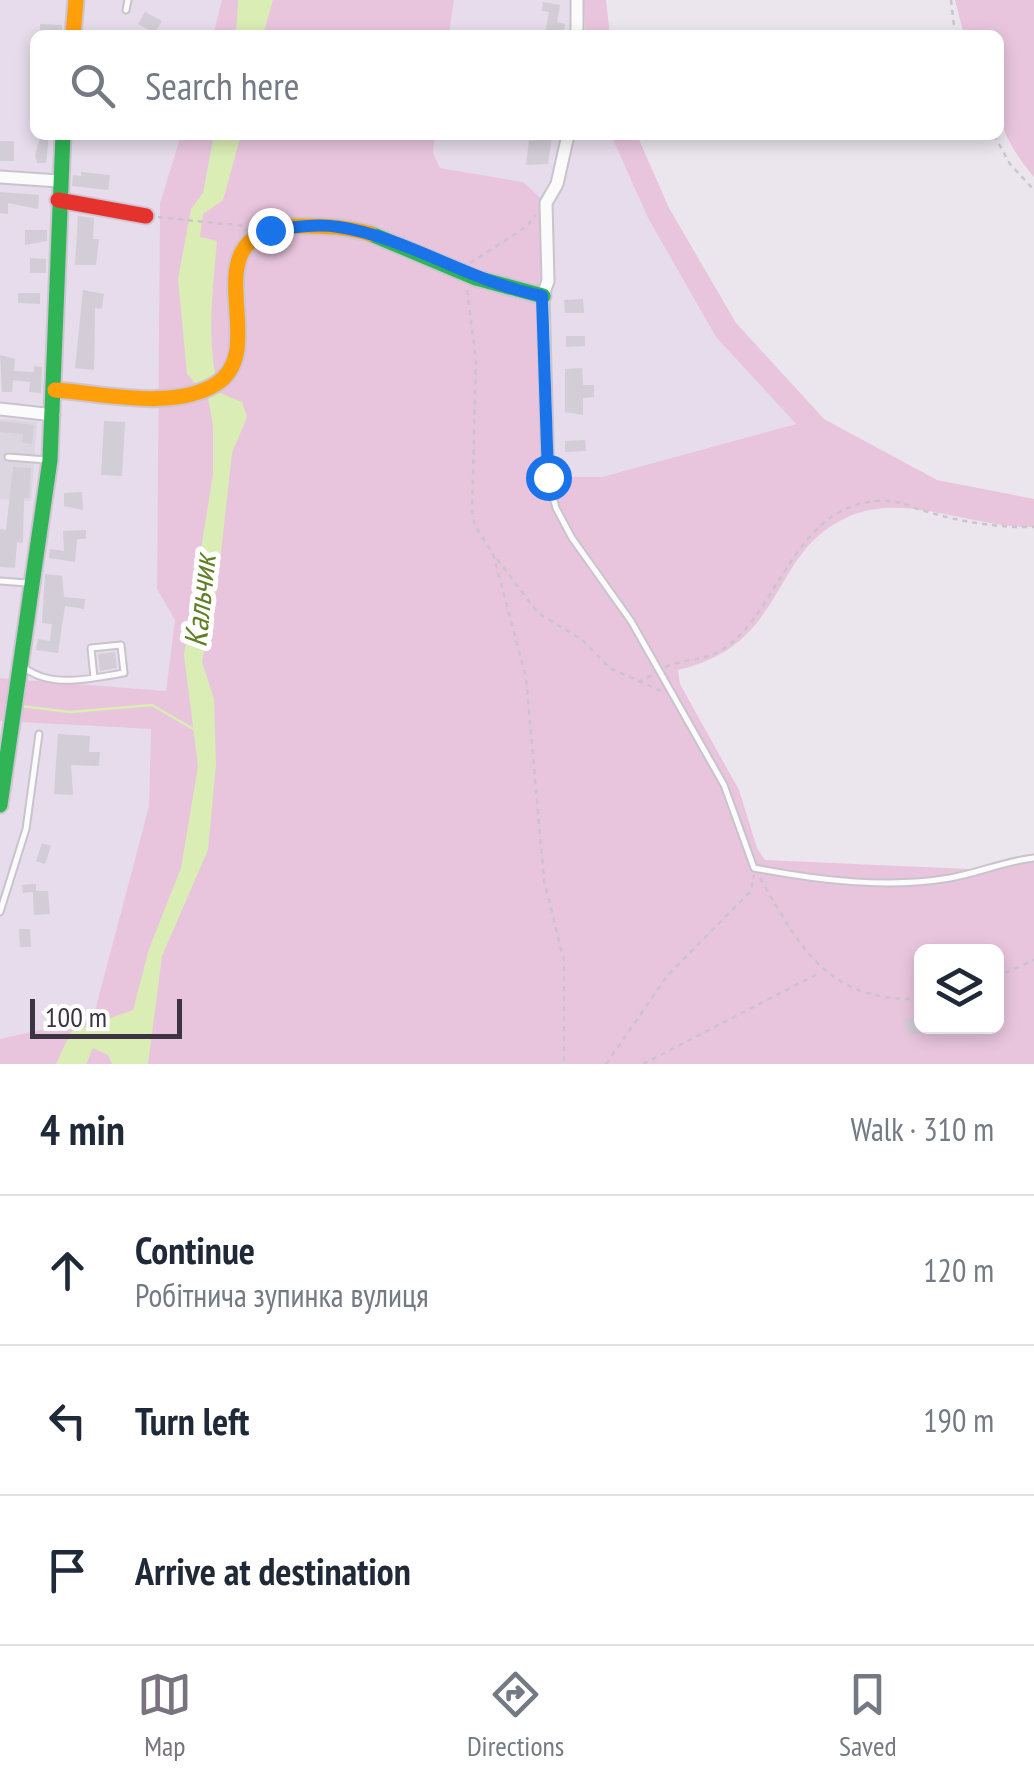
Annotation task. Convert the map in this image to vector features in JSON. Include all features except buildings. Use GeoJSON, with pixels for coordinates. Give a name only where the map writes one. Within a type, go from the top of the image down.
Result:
{"type":"FeatureCollection","features":[{"type":"Feature","properties":{"kind":"street"},"geometry":{"type":"LineString","coordinates":[[73,30],[76,0]]}},
{"type":"Feature","properties":{"kind":"street"},"geometry":{"type":"LineString","coordinates":[[577,0],[577,30]]}},
{"type":"Feature","properties":{"kind":"street"},"geometry":{"type":"LineString","coordinates":[[0,805],[14,683],[50,460],[63,140]]}},
{"type":"Feature","properties":{"kind":"street"},"geometry":{"type":"LineString","coordinates":[[548,477],[542,296],[548,281],[546,203],[557,184],[567,140]]}},
{"type":"Feature","properties":{"kind":"street"},"geometry":{"type":"LineString","coordinates":[[0,177],[59,182]]}},
{"type":"Feature","properties":{"kind":"street"},"geometry":{"type":"LineString","coordinates":[[58,200],[146,216]]}},
{"type":"Feature","properties":{"kind":"street"},"geometry":{"type":"LineString","coordinates":[[55,390],[190,395],[221,381],[234,356],[236,270],[240,253],[251,238],[270,230],[336,226],[415,250],[456,271],[542,296]]}},
{"type":"Feature","properties":{"kind":"street"},"geometry":{"type":"LineString","coordinates":[[0,409],[54,414]]}},
{"type":"Feature","properties":{"kind":"lane"},"geometry":{"type":"LineString","coordinates":[[126,10],[128,0]]}},
{"type":"Feature","properties":{"kind":"lane"},"geometry":{"type":"LineString","coordinates":[[8,457],[50,460]]}},
{"type":"Feature","properties":{"kind":"lane"},"geometry":{"type":"LineString","coordinates":[[548,477],[556,508],[572,538],[631,621],[724,785],[754,868],[809,878],[946,879],[1034,858]]}},
{"type":"Feature","properties":{"kind":"lane"},"geometry":{"type":"LineString","coordinates":[[0,581],[30,583]]}},
{"type":"Feature","properties":{"kind":"lane"},"geometry":{"type":"LineString","coordinates":[[18,662],[32,674],[72,682],[124,673],[122,645],[91,648],[94,678]]}},
{"type":"Feature","properties":{"kind":"lane"},"geometry":{"type":"LineString","coordinates":[[0,912],[26,829],[39,734]]}},
{"type":"Feature","properties":{"kind":"path"},"geometry":{"type":"LineString","coordinates":[[951,0],[954,30]]}},
{"type":"Feature","properties":{"kind":"path"},"geometry":{"type":"LineString","coordinates":[[997,140],[1010,164],[1034,190]]}},
{"type":"Feature","properties":{"kind":"path"},"geometry":{"type":"LineString","coordinates":[[546,203],[526,227],[456,271],[467,287],[476,360],[472,510],[475,526],[538,613],[581,640],[610,668],[676,699]]}},
{"type":"Feature","properties":{"kind":"path"},"geometry":{"type":"LineString","coordinates":[[146,216],[244,226]]}},
{"type":"Feature","properties":{"kind":"path"},"geometry":{"type":"LineString","coordinates":[[638,682],[659,670],[702,662],[738,637],[809,535],[838,515],[872,501],[896,500],[928,512],[1007,528],[1034,527]]}},
{"type":"Feature","properties":{"kind":"path"},"geometry":{"type":"LineString","coordinates":[[494,554],[526,677],[544,880],[564,961],[564,1064]]}},
{"type":"Feature","properties":{"kind":"path"},"geometry":{"type":"LineString","coordinates":[[754,868],[822,972],[841,986],[866,994],[914,998]]}},
{"type":"Feature","properties":{"kind":"path"},"geometry":{"type":"LineString","coordinates":[[606,1064],[667,976],[752,891],[754,868]]}},
{"type":"Feature","properties":{"kind":"path"},"geometry":{"type":"LineString","coordinates":[[1004,973],[1034,960]]}},
{"type":"Feature","properties":{"kind":"path"},"geometry":{"type":"LineString","coordinates":[[643,1064],[822,972]]}},
{"type":"Feature","properties":{"kind":"shaded area"},"geometry":{"type":"Polygon","coordinates":[[[0,0],[222,0],[214,30],[30,30],[30,140],[179,140],[160,203],[157,589],[175,620],[166,691],[0,678],[0,0]]]}},
{"type":"Feature","properties":{"kind":"shaded area"},"geometry":{"type":"Polygon","coordinates":[[[222,0],[454,0],[450,30],[214,30],[222,0]]]}},
{"type":"Feature","properties":{"kind":"shaded area"},"geometry":{"type":"Polygon","coordinates":[[[454,0],[583,0],[586,30],[450,30],[454,0]]]}},
{"type":"Feature","properties":{"kind":"shaded area"},"geometry":{"type":"Polygon","coordinates":[[[583,0],[606,0],[609,30],[586,30],[583,0]]]}},
{"type":"Feature","properties":{"kind":"shaded area"},"geometry":{"type":"Polygon","coordinates":[[[955,0],[1034,0],[1034,177],[1004,128],[1004,30],[963,30],[955,0]]]}},
{"type":"Feature","properties":{"kind":"shaded area"},"geometry":{"type":"Polygon","coordinates":[[[179,140],[434,140],[433,153],[440,168],[523,182],[546,203],[549,477],[602,477],[796,424],[716,337],[648,218],[613,140],[639,140],[669,208],[736,323],[824,419],[937,480],[1034,499],[1034,527],[918,509],[872,510],[850,516],[823,532],[804,551],[760,619],[740,640],[714,657],[678,670],[680,684],[739,790],[757,848],[765,860],[991,870],[1034,858],[1034,1064],[0,1064],[0,1039],[93,1018],[149,806],[151,729],[0,721],[0,678],[166,691],[175,620],[157,589],[160,203],[179,140]]]}},
{"type":"Feature","properties":{"kind":"shaded area"},"geometry":{"type":"Polygon","coordinates":[[[434,140],[613,140],[648,218],[716,337],[796,424],[602,477],[548,477],[523,182],[439,168],[433,153],[434,140]]]}},
{"type":"Feature","properties":{"kind":"shaded area"},"geometry":{"type":"Polygon","coordinates":[[[0,419],[37,422],[31,501],[0,499],[0,419]]]}},
{"type":"Feature","properties":{"kind":"shaded area"},"geometry":{"type":"Polygon","coordinates":[[[0,721],[151,729],[149,806],[93,1018],[0,1039],[0,721]]]}},
{"type":"Feature","properties":{"kind":"water"},"geometry":{"type":"Polygon","coordinates":[[[238,0],[273,0],[264,30],[236,30],[238,0]]]}},
{"type":"Feature","properties":{"kind":"water","name":"Кальчик"},"geometry":{"type":"Polygon","coordinates":[[[213,140],[240,140],[223,200],[203,214],[200,237],[217,241],[211,318],[215,375],[220,393],[242,402],[247,417],[232,453],[217,588],[202,662],[214,699],[216,764],[208,850],[162,956],[148,1064],[112,1064],[108,1055],[93,1048],[86,1064],[56,1064],[71,1032],[133,1010],[149,949],[181,868],[198,766],[184,655],[213,474],[213,426],[208,397],[187,374],[178,279],[191,209],[203,193],[213,140]]]}},
{"type":"Feature","properties":{"kind":"waterway"},"geometry":{"type":"LineString","coordinates":[[21,706],[70,712],[152,705],[195,730]]}},
{"type":"Feature","properties":{"kind":"traffic: fast"},"geometry":{"type":"LineString","coordinates":[[0,805],[50,460],[63,140]]}},
{"type":"Feature","properties":{"kind":"traffic: fast"},"geometry":{"type":"LineString","coordinates":[[371,234],[476,278],[543,296]]}},
{"type":"Feature","properties":{"kind":"traffic: slow"},"geometry":{"type":"LineString","coordinates":[[73,30],[76,0]]}},
{"type":"Feature","properties":{"kind":"traffic: slow"},"geometry":{"type":"LineString","coordinates":[[55,390],[159,399],[199,392],[216,384],[232,367],[238,344],[237,267],[246,246],[266,232],[302,226],[337,227],[371,234]]}},
{"type":"Feature","properties":{"kind":"traffic: jam"},"geometry":{"type":"LineString","coordinates":[[58,200],[146,216]]}},
{"type":"Feature","properties":{"kind":"route"},"geometry":{"type":"LineString","coordinates":[[270,230],[336,226],[355,230],[415,250],[456,271],[542,296],[548,477]]}}]}
